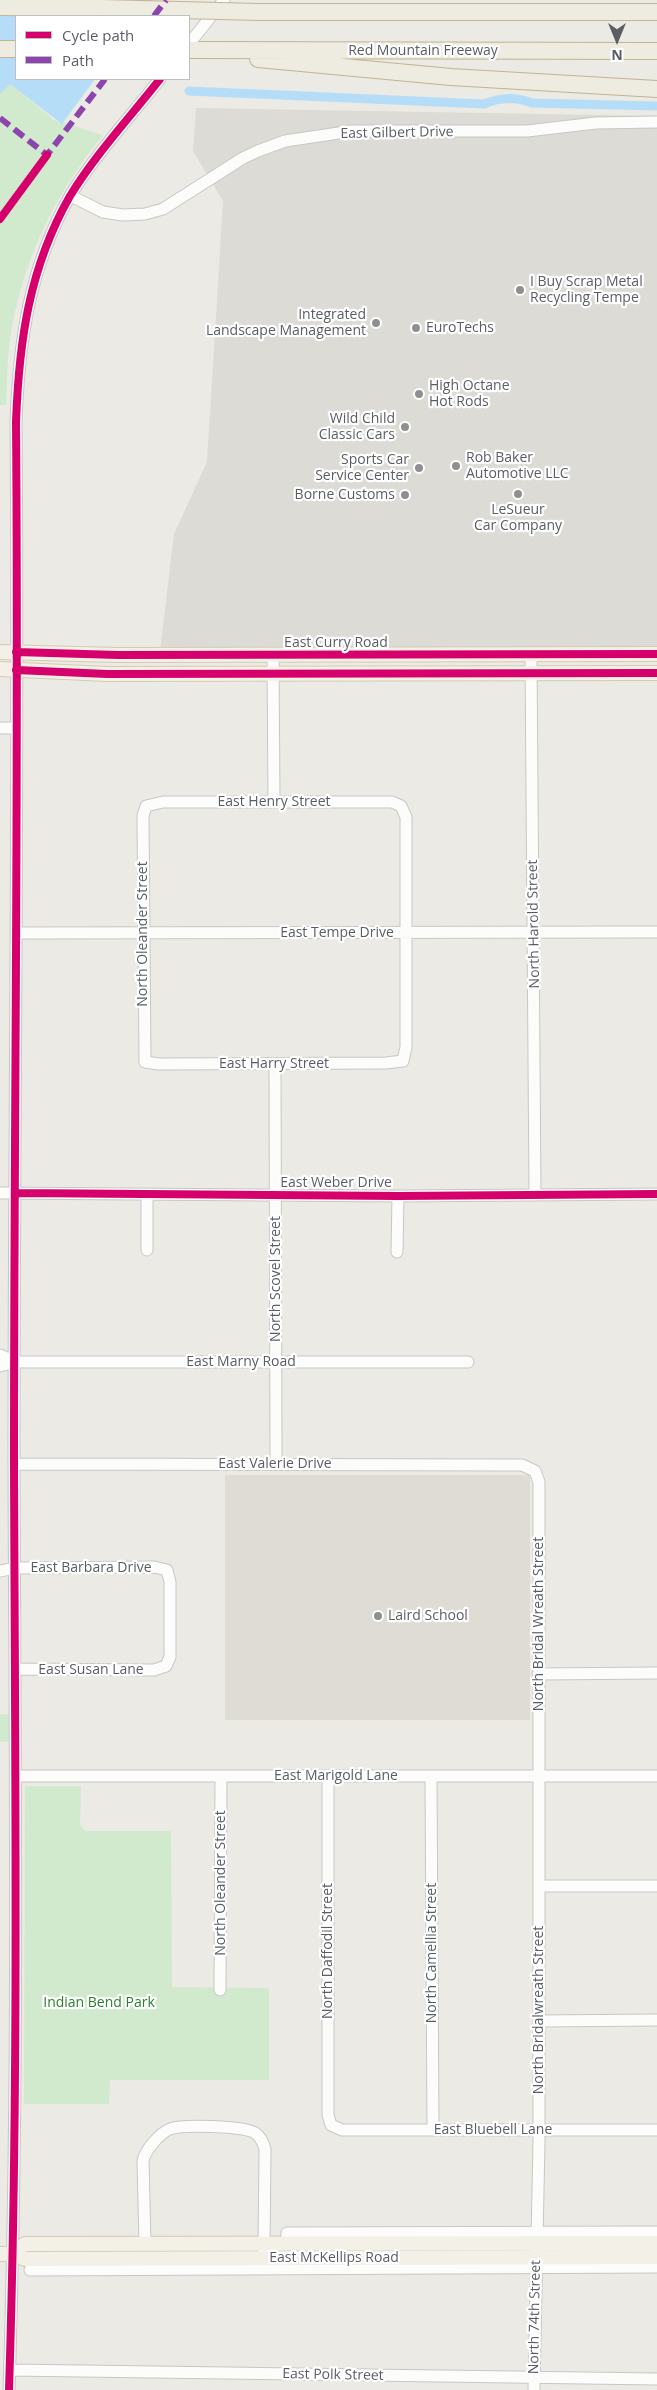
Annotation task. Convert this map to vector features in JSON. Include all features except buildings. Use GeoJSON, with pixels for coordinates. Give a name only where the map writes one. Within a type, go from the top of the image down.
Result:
{"type":"FeatureCollection","features":[{"type":"Feature","properties":{"kind":"highway"},"geometry":{"type":"LineString","coordinates":[[381,11],[422,0]]}},
{"type":"Feature","properties":{"kind":"highway"},"geometry":{"type":"LineString","coordinates":[[0,8],[260,12],[657,12]]}},
{"type":"Feature","properties":{"kind":"highway"},"geometry":{"type":"LineString","coordinates":[[0,49],[15,49]]}},
{"type":"Feature","properties":{"kind":"highway","name":"Red Mountain Freeway"},"geometry":{"type":"LineString","coordinates":[[190,50],[657,51]]}},
{"type":"Feature","properties":{"kind":"highway"},"geometry":{"type":"LineString","coordinates":[[221,50],[269,61],[451,77],[657,89]]}},
{"type":"Feature","properties":{"kind":"main road","name":"East Curry Road"},"geometry":{"type":"LineString","coordinates":[[0,652],[273,656],[657,654]]}},
{"type":"Feature","properties":{"kind":"main road"},"geometry":{"type":"LineString","coordinates":[[0,669],[107,674],[657,673]]}},
{"type":"Feature","properties":{"kind":"main road","name":"East McKellips Road"},"geometry":{"type":"LineString","coordinates":[[6,2254],[25,2258],[264,2251],[536,2250],[657,2243]]}},
{"type":"Feature","properties":{"kind":"main road","name":"East McKellips Road"},"geometry":{"type":"LineString","coordinates":[[6,2254],[25,2244],[145,2244],[264,2251],[287,2244],[536,2250],[657,2257]]}},
{"type":"Feature","properties":{"kind":"street"},"geometry":{"type":"LineString","coordinates":[[190,43],[224,0]]}},
{"type":"Feature","properties":{"kind":"street"},"geometry":{"type":"LineString","coordinates":[[9,2390],[6,2254],[16,1776],[14,1362],[17,933],[16,422],[20,343],[28,301],[39,265],[54,227],[71,196],[159,80]]}},
{"type":"Feature","properties":{"kind":"street","name":"East Gilbert Drive"},"geometry":{"type":"LineString","coordinates":[[71,196],[103,212],[123,215],[145,214],[163,209],[243,158],[258,151],[285,142],[352,131],[527,131],[596,123],[657,122]]}},
{"type":"Feature","properties":{"kind":"street","name":"North Harold Street"},"geometry":{"type":"LineString","coordinates":[[531,655],[535,1194]]}},
{"type":"Feature","properties":{"kind":"street"},"geometry":{"type":"LineString","coordinates":[[273,656],[274,802]]}},
{"type":"Feature","properties":{"kind":"street"},"geometry":{"type":"LineString","coordinates":[[0,728],[16,728]]}},
{"type":"Feature","properties":{"kind":"street","name":"East Henry Street"},"geometry":{"type":"LineString","coordinates":[[146,806],[163,802],[392,802],[401,806],[406,817],[406,932]]}},
{"type":"Feature","properties":{"kind":"street","name":"North Oleander Street"},"geometry":{"type":"LineString","coordinates":[[145,1062],[143,816],[146,806]]}},
{"type":"Feature","properties":{"kind":"street","name":"East Harry Street"},"geometry":{"type":"LineString","coordinates":[[145,1062],[159,1064],[386,1064],[403,1061],[406,1047],[406,932]]}},
{"type":"Feature","properties":{"kind":"street","name":"East Tempe Drive"},"geometry":{"type":"LineString","coordinates":[[17,933],[657,932]]}},
{"type":"Feature","properties":{"kind":"street","name":"North Scovel Street"},"geometry":{"type":"LineString","coordinates":[[275,1064],[276,1464]]}},
{"type":"Feature","properties":{"kind":"street","name":"East Weber Drive"},"geometry":{"type":"LineString","coordinates":[[0,1193],[398,1196],[657,1194]]}},
{"type":"Feature","properties":{"kind":"street"},"geometry":{"type":"LineString","coordinates":[[147,1195],[147,1250]]}},
{"type":"Feature","properties":{"kind":"street"},"geometry":{"type":"LineString","coordinates":[[397,1252],[398,1196]]}},
{"type":"Feature","properties":{"kind":"street","name":"East Marny Road"},"geometry":{"type":"LineString","coordinates":[[0,1355],[14,1362]]}},
{"type":"Feature","properties":{"kind":"street","name":"East Marny Road"},"geometry":{"type":"LineString","coordinates":[[0,1366],[14,1362],[468,1362]]}},
{"type":"Feature","properties":{"kind":"street","name":"East Valerie Drive"},"geometry":{"type":"LineString","coordinates":[[14,1464],[522,1465],[535,1471]]}},
{"type":"Feature","properties":{"kind":"street","name":"North Bridal Wreath Street"},"geometry":{"type":"LineString","coordinates":[[535,1471],[539,1482],[539,1776]]}},
{"type":"Feature","properties":{"kind":"street","name":"East Barbara Drive"},"geometry":{"type":"LineString","coordinates":[[0,1563],[15,1568]]}},
{"type":"Feature","properties":{"kind":"street","name":"East Barbara Drive"},"geometry":{"type":"LineString","coordinates":[[0,1571],[15,1568],[154,1567],[167,1570],[170,1582],[170,1657],[166,1666]]}},
{"type":"Feature","properties":{"kind":"street","name":"East Susan Lane"},"geometry":{"type":"LineString","coordinates":[[15,1669],[154,1670],[166,1666]]}},
{"type":"Feature","properties":{"kind":"street"},"geometry":{"type":"LineString","coordinates":[[538,1674],[657,1673]]}},
{"type":"Feature","properties":{"kind":"street","name":"East Marigold Lane"},"geometry":{"type":"LineString","coordinates":[[16,1776],[657,1776]]}},
{"type":"Feature","properties":{"kind":"street","name":"North Daffodil Street"},"geometry":{"type":"LineString","coordinates":[[328,1776],[328,2115],[331,2125]]}},
{"type":"Feature","properties":{"kind":"street","name":"North Camellia Street"},"geometry":{"type":"LineString","coordinates":[[431,1776],[433,2130]]}},
{"type":"Feature","properties":{"kind":"street","name":"North Bridalwreath Street"},"geometry":{"type":"LineString","coordinates":[[536,2250],[539,2021],[539,1776]]}},
{"type":"Feature","properties":{"kind":"street","name":"North Oleander Street"},"geometry":{"type":"LineString","coordinates":[[220,1990],[221,1777]]}},
{"type":"Feature","properties":{"kind":"street"},"geometry":{"type":"LineString","coordinates":[[539,1886],[657,1886]]}},
{"type":"Feature","properties":{"kind":"street"},"geometry":{"type":"LineString","coordinates":[[539,2021],[657,2020]]}},
{"type":"Feature","properties":{"kind":"street","name":"East Bluebell Lane"},"geometry":{"type":"LineString","coordinates":[[331,2125],[342,2130],[657,2130]]}},
{"type":"Feature","properties":{"kind":"street"},"geometry":{"type":"LineString","coordinates":[[145,2244],[144,2155],[165,2132],[176,2127],[237,2127],[256,2134],[263,2141],[265,2149],[264,2251]]}},
{"type":"Feature","properties":{"kind":"street","name":"East McKellips Road"},"geometry":{"type":"LineString","coordinates":[[30,2270],[536,2250],[657,2232]]}},
{"type":"Feature","properties":{"kind":"street","name":"East McKellips Road"},"geometry":{"type":"LineString","coordinates":[[536,2250],[657,2268]]}},
{"type":"Feature","properties":{"kind":"street","name":"North 74th Street"},"geometry":{"type":"LineString","coordinates":[[534,2390],[536,2250]]}},
{"type":"Feature","properties":{"kind":"street","name":"East Polk Street"},"geometry":{"type":"LineString","coordinates":[[10,2370],[657,2379]]}},
{"type":"Feature","properties":{"kind":"shaded area"},"geometry":{"type":"Polygon","coordinates":[[[196,108],[657,116],[657,649],[160,651],[174,534],[207,462],[223,201],[193,151],[196,108]]]}},
{"type":"Feature","properties":{"kind":"shaded area","name":"Laird School"},"geometry":{"type":"Polygon","coordinates":[[[225,1475],[528,1475],[530,1477],[530,1720],[225,1720],[225,1475]]]}},
{"type":"Feature","properties":{"kind":"green space"},"geometry":{"type":"Polygon","coordinates":[[[0,75],[54,120],[103,135],[68,183],[41,235],[30,262],[20,290],[14,319],[8,355],[6,405],[0,405],[0,75]]]}},
{"type":"Feature","properties":{"kind":"green space"},"geometry":{"type":"Polygon","coordinates":[[[0,1714],[15,1714],[15,1742],[0,1742],[0,1714]]]}},
{"type":"Feature","properties":{"kind":"green space","name":"Indian Bend Park"},"geometry":{"type":"Polygon","coordinates":[[[25,1786],[81,1786],[80,1824],[85,1831],[171,1831],[172,1987],[269,1988],[269,2080],[110,2080],[109,2104],[24,2104],[25,1786]]]}},
{"type":"Feature","properties":{"kind":"water"},"geometry":{"type":"Polygon","coordinates":[[[0,0],[152,0],[141,15],[15,15],[15,80],[94,80],[62,124],[10,84],[0,94],[0,0]]]}},
{"type":"Feature","properties":{"kind":"waterway"},"geometry":{"type":"LineString","coordinates":[[189,91],[484,104],[508,99],[532,103],[657,106]]}},
{"type":"Feature","properties":{"kind":"marked path"},"geometry":{"type":"LineString","coordinates":[[155,15],[166,0]]}},
{"type":"Feature","properties":{"kind":"marked path"},"geometry":{"type":"LineString","coordinates":[[0,118],[47,155],[104,80]]}},
{"type":"Feature","properties":{"kind":"cycle path"},"geometry":{"type":"LineString","coordinates":[[9,2390],[15,2041],[16,422],[20,363],[29,306],[45,250],[56,223],[80,181],[159,80]]}},
{"type":"Feature","properties":{"kind":"cycle path"},"geometry":{"type":"LineString","coordinates":[[0,219],[47,155]]}},
{"type":"Feature","properties":{"kind":"cycle path"},"geometry":{"type":"LineString","coordinates":[[16,652],[118,655],[657,654]]}},
{"type":"Feature","properties":{"kind":"cycle path"},"geometry":{"type":"LineString","coordinates":[[16,670],[107,674],[657,673]]}},
{"type":"Feature","properties":{"kind":"cycle path"},"geometry":{"type":"LineString","coordinates":[[16,1193],[398,1196],[657,1194]]}},
{"type":"Feature","properties":{"kind":"place","name":"I Buy Scrap Metal Recycling Tempe"},"geometry":{"type":"Point","coordinates":[520,290]}},
{"type":"Feature","properties":{"kind":"place","name":"Integrated Landscape Management"},"geometry":{"type":"Point","coordinates":[376,323]}},
{"type":"Feature","properties":{"kind":"place","name":"EuroTechs"},"geometry":{"type":"Point","coordinates":[416,328]}},
{"type":"Feature","properties":{"kind":"place","name":"High Octane Hot Rods"},"geometry":{"type":"Point","coordinates":[419,394]}},
{"type":"Feature","properties":{"kind":"place","name":"Wild Child Classic Cars"},"geometry":{"type":"Point","coordinates":[405,427]}},
{"type":"Feature","properties":{"kind":"place","name":"Rob Baker Automotive LLC"},"geometry":{"type":"Point","coordinates":[456,466]}},
{"type":"Feature","properties":{"kind":"place","name":"Sports Car Service Center"},"geometry":{"type":"Point","coordinates":[419,468]}},
{"type":"Feature","properties":{"kind":"place","name":"LeSueur Car Company"},"geometry":{"type":"Point","coordinates":[518,494]}},
{"type":"Feature","properties":{"kind":"place","name":"Borne Customs"},"geometry":{"type":"Point","coordinates":[405,495]}},
{"type":"Feature","properties":{"kind":"place","name":"Laird School"},"geometry":{"type":"Point","coordinates":[378,1616]}}]}
